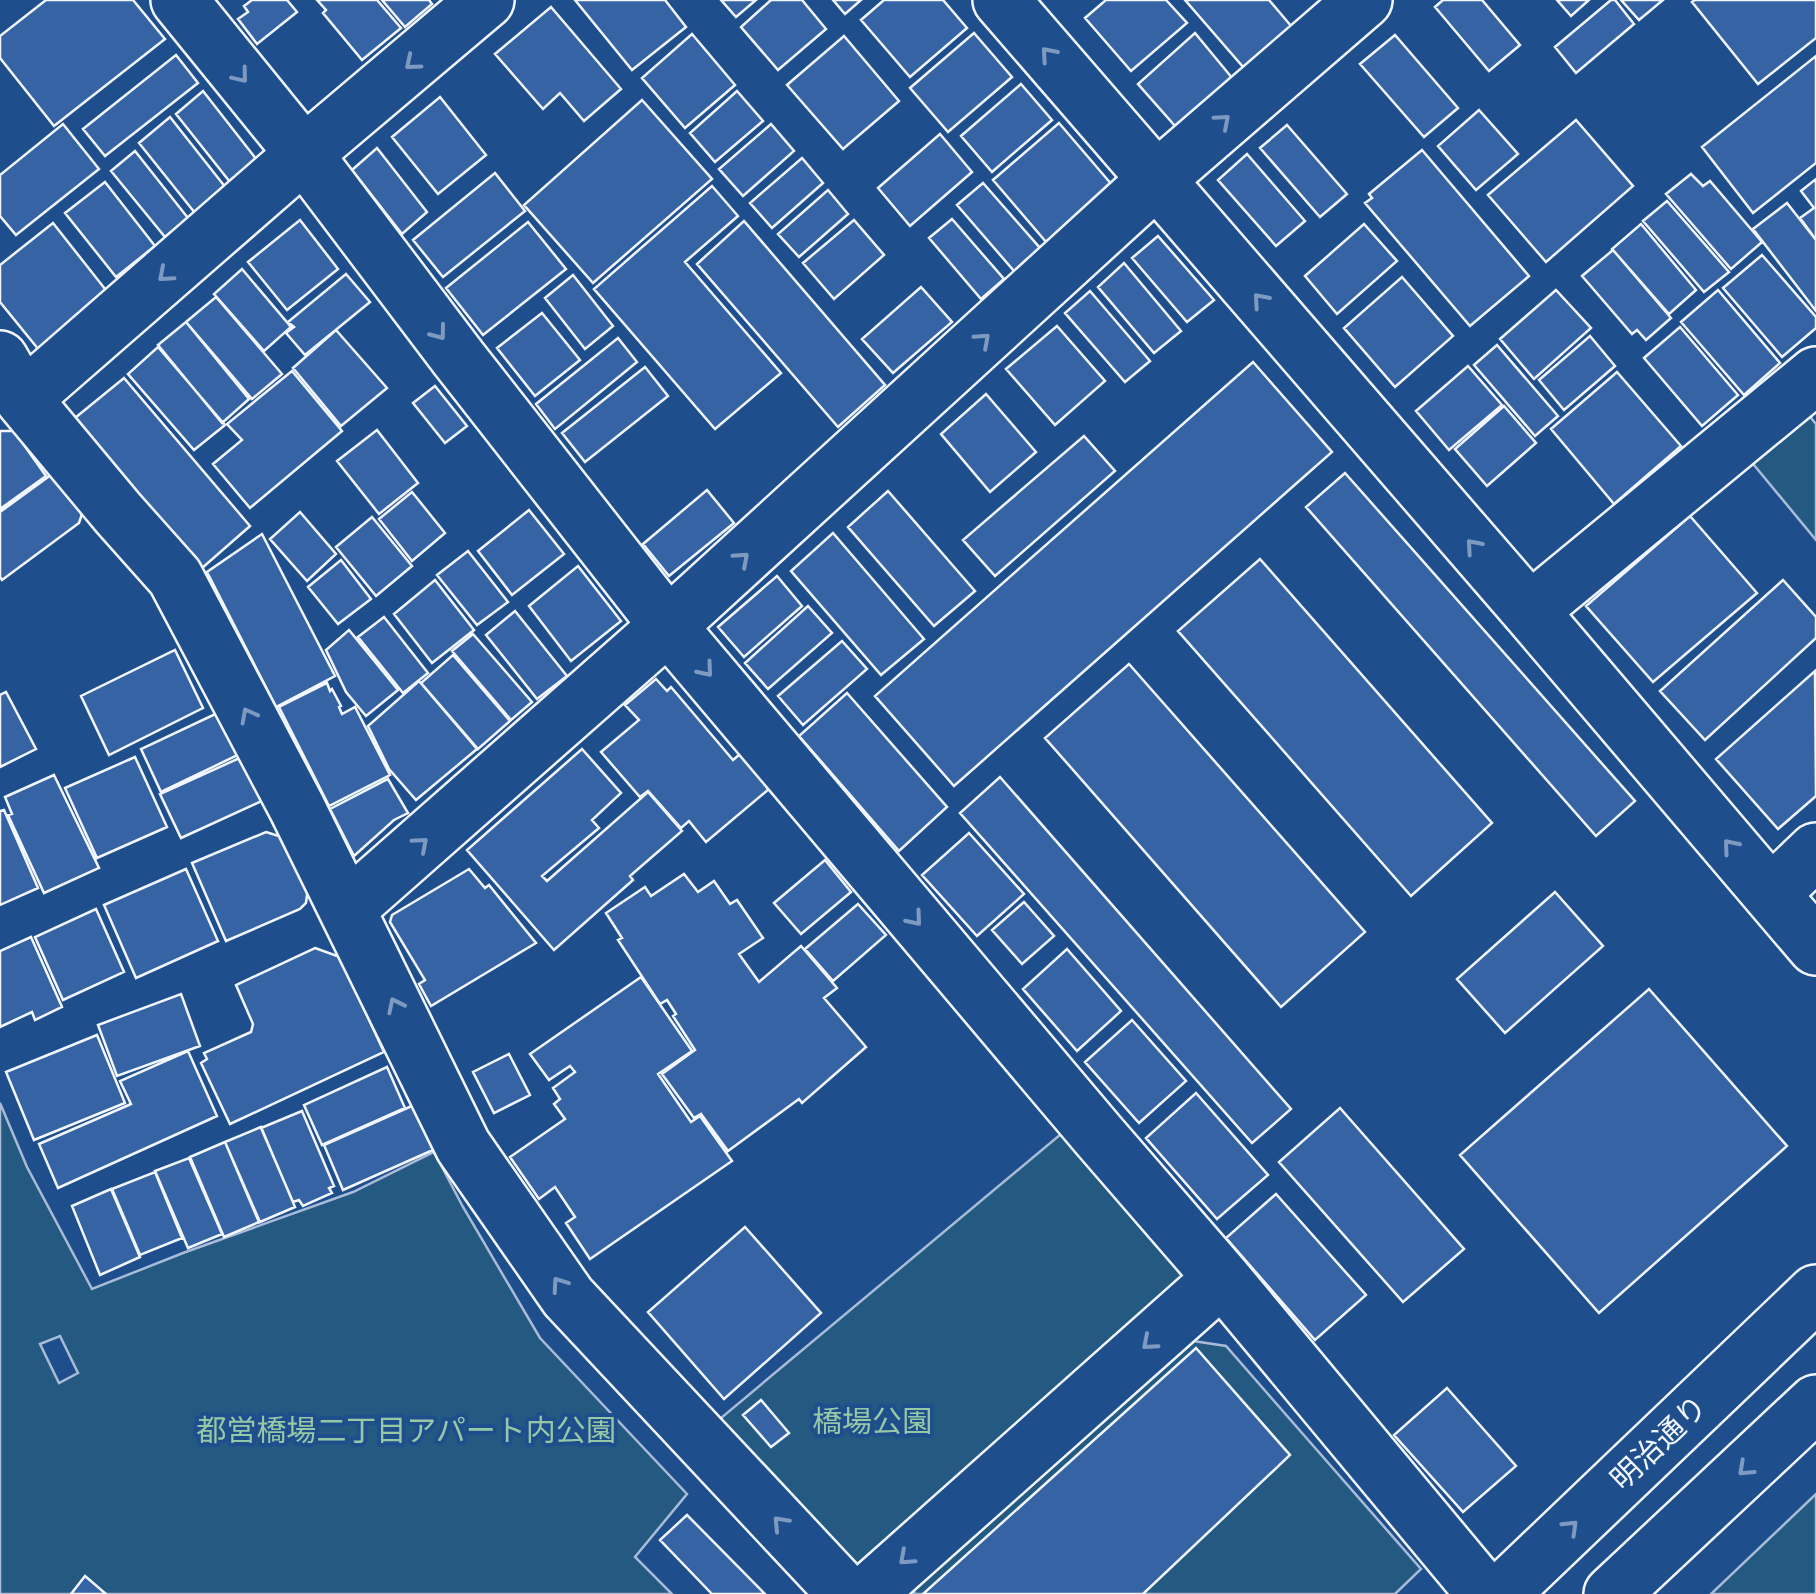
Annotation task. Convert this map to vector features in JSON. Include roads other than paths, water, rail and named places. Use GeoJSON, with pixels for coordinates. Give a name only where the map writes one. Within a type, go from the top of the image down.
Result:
{"type":"FeatureCollection","features":[{"type":"Feature","properties":{"kind":"street"},"geometry":{"type":"LineString","coordinates":[[179,0],[304,154],[668,626],[1485,1594]]}},
{"type":"Feature","properties":{"kind":"street"},"geometry":{"type":"LineString","coordinates":[[486,0],[304,154],[12,379],[118,513],[175,577],[348,908],[463,1146],[568,1297],[846,1594]]}},
{"type":"Feature","properties":{"kind":"street"},"geometry":{"type":"LineString","coordinates":[[1001,0],[1816,947]]}},
{"type":"Feature","properties":{"kind":"street"},"geometry":{"type":"LineString","coordinates":[[348,908],[668,626],[1156,180],[1364,0]]}},
{"type":"Feature","properties":{"kind":"street"},"geometry":{"type":"LineString","coordinates":[[1530,612],[1816,376]]}},
{"type":"Feature","properties":{"kind":"street"},"geometry":{"type":"LineString","coordinates":[[1771,894],[1816,851]]}},
{"type":"Feature","properties":{"kind":"street"},"geometry":{"type":"LineString","coordinates":[[866,1594],[1222,1278]]}},
{"type":"Feature","properties":{"kind":"street","name":"明治通り"},"geometry":{"type":"LineString","coordinates":[[1501,1594],[1816,1292]]}},
{"type":"Feature","properties":{"kind":"street"},"geometry":{"type":"LineString","coordinates":[[1612,1594],[1816,1402]]}},
{"type":"Feature","properties":{"kind":"park label","name":"橋場公園"},"geometry":{"type":"Point","coordinates":[872,1422]}},
{"type":"Feature","properties":{"kind":"park label","name":"都営橋場二丁目アパート内公園"},"geometry":{"type":"Point","coordinates":[406,1431]}}]}
